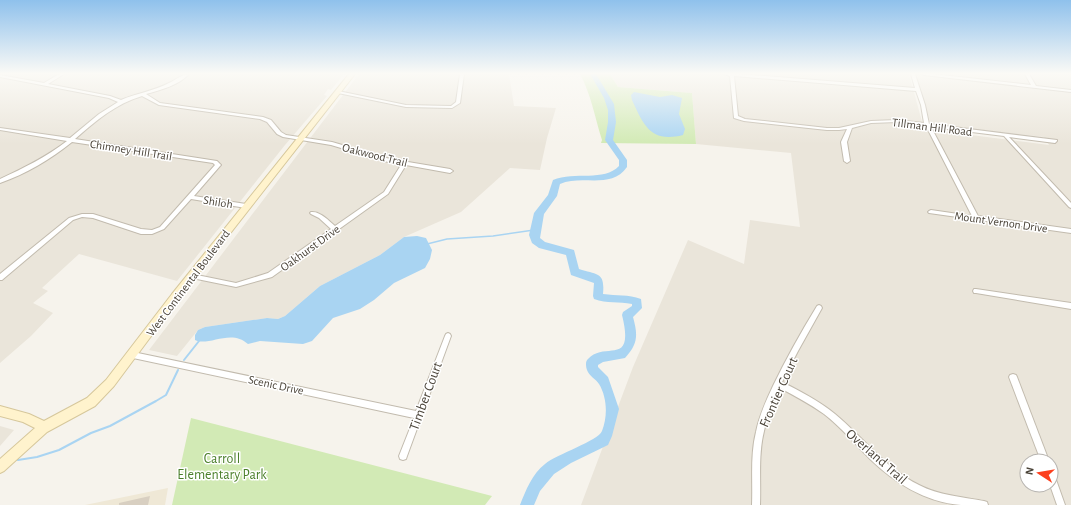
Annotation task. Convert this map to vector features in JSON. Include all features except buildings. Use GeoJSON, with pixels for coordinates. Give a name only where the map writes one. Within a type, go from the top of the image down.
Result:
{"type":"FeatureCollection","features":[{"type":"Feature","properties":{"kind":"main road","name":"West Continental Boulevard"},"geometry":{"type":"LineString","coordinates":[[0,467],[43,428],[98,396],[133,354],[246,206],[333,98]]}},
{"type":"Feature","properties":{"kind":"main road"},"geometry":{"type":"LineString","coordinates":[[0,411],[39,423],[43,428]]}},
{"type":"Feature","properties":{"kind":"street"},"geometry":{"type":"LineString","coordinates":[[111,98],[122,102]]}},
{"type":"Feature","properties":{"kind":"street"},"geometry":{"type":"LineString","coordinates":[[0,181],[46,158],[98,118],[122,102],[136,98]]}},
{"type":"Feature","properties":{"kind":"street","name":"Oakwood Trail"},"geometry":{"type":"LineString","coordinates":[[148,98],[159,104],[266,120],[279,133],[299,139],[332,144],[372,157],[404,164],[450,171]]}},
{"type":"Feature","properties":{"kind":"street"},"geometry":{"type":"LineString","coordinates":[[365,98],[406,106],[452,107],[458,103],[459,98]]}},
{"type":"Feature","properties":{"kind":"street","name":"Tillman Hill Road"},"geometry":{"type":"LineString","coordinates":[[735,98],[738,119],[826,129],[850,127],[882,121],[1055,141]]}},
{"type":"Feature","properties":{"kind":"street"},"geometry":{"type":"LineString","coordinates":[[920,98],[927,125],[976,218]]}},
{"type":"Feature","properties":{"kind":"street"},"geometry":{"type":"LineString","coordinates":[[847,160],[844,142],[850,127]]}},
{"type":"Feature","properties":{"kind":"street","name":"Chimney Hill Trail"},"geometry":{"type":"LineString","coordinates":[[0,129],[217,163],[215,169],[190,197]]}},
{"type":"Feature","properties":{"kind":"street"},"geometry":{"type":"LineString","coordinates":[[1006,136],[1071,206]]}},
{"type":"Feature","properties":{"kind":"street","name":"Oakhurst Drive"},"geometry":{"type":"LineString","coordinates":[[192,276],[236,285],[260,278],[283,267],[386,193],[404,164]]}},
{"type":"Feature","properties":{"kind":"street"},"geometry":{"type":"LineString","coordinates":[[0,278],[75,216],[82,214],[90,215],[145,232],[157,232],[190,197]]}},
{"type":"Feature","properties":{"kind":"street","name":"Shiloh"},"geometry":{"type":"LineString","coordinates":[[190,197],[246,206]]}},
{"type":"Feature","properties":{"kind":"street","name":"Mount Vernon Drive"},"geometry":{"type":"LineString","coordinates":[[931,212],[1071,231]]}},
{"type":"Feature","properties":{"kind":"street"},"geometry":{"type":"LineString","coordinates":[[313,213],[321,217],[335,230]]}},
{"type":"Feature","properties":{"kind":"street"},"geometry":{"type":"LineString","coordinates":[[976,291],[1071,306]]}},
{"type":"Feature","properties":{"kind":"street","name":"Frontier Court"},"geometry":{"type":"LineString","coordinates":[[756,505],[759,437],[762,423],[779,384],[819,308]]}},
{"type":"Feature","properties":{"kind":"street","name":"Timber Court"},"geometry":{"type":"LineString","coordinates":[[403,456],[448,336]]}},
{"type":"Feature","properties":{"kind":"street","name":"Scenic Drive"},"geometry":{"type":"LineString","coordinates":[[133,354],[418,415]]}},
{"type":"Feature","properties":{"kind":"street"},"geometry":{"type":"LineString","coordinates":[[1013,377],[1042,453]]}},
{"type":"Feature","properties":{"kind":"street","name":"Overland Trail"},"geometry":{"type":"LineString","coordinates":[[779,384],[814,402],[826,411],[870,454],[908,484],[926,492],[984,505]]}},
{"type":"Feature","properties":{"kind":"street"},"geometry":{"type":"LineString","coordinates":[[1057,493],[1061,505]]}},
{"type":"Feature","properties":{"kind":"shaded area"},"geometry":{"type":"Polygon","coordinates":[[[0,98],[326,98],[285,145],[177,281],[79,254],[42,288],[48,291],[33,303],[53,313],[31,336],[0,363],[0,98]]]}},
{"type":"Feature","properties":{"kind":"shaded area"},"geometry":{"type":"Polygon","coordinates":[[[341,98],[513,98],[514,106],[556,108],[547,138],[540,170],[510,168],[461,212],[404,237],[380,255],[320,286],[285,316],[278,319],[267,318],[205,327],[198,330],[177,356],[149,350],[341,98]]]}},
{"type":"Feature","properties":{"kind":"shaded area"},"geometry":{"type":"Polygon","coordinates":[[[692,98],[915,98],[924,129],[1049,145],[1044,137],[931,124],[922,98],[1071,98],[1071,505],[581,505],[633,367],[688,240],[744,264],[750,220],[800,227],[791,153],[696,144],[692,98]]]}},
{"type":"Feature","properties":{"kind":"shaded area"},"geometry":{"type":"Polygon","coordinates":[[[0,426],[14,430],[0,446],[0,426]]]}},
{"type":"Feature","properties":{"kind":"shaded area"},"geometry":{"type":"Polygon","coordinates":[[[168,488],[165,505],[85,505],[168,488]]]}},
{"type":"Feature","properties":{"kind":"green space"},"geometry":{"type":"Polygon","coordinates":[[[589,98],[692,98],[696,144],[601,143],[602,140],[589,98]]]}},
{"type":"Feature","properties":{"kind":"green space","name":"Carroll Elementary Park"},"geometry":{"type":"Polygon","coordinates":[[[191,418],[492,496],[485,505],[172,505],[191,418]]]}},
{"type":"Feature","properties":{"kind":"water"},"geometry":{"type":"Polygon","coordinates":[[[632,98],[682,98],[679,114],[685,129],[683,135],[663,137],[650,130],[645,125],[632,98]]]}},
{"type":"Feature","properties":{"kind":"water"},"geometry":{"type":"Polygon","coordinates":[[[417,236],[426,238],[432,250],[430,259],[425,268],[394,283],[374,300],[360,309],[333,318],[312,341],[303,344],[260,341],[248,344],[234,338],[200,342],[195,340],[195,335],[198,330],[205,327],[267,318],[278,319],[285,316],[320,286],[380,255],[404,237],[417,236]]]}},
{"type":"Feature","properties":{"kind":"waterway"},"geometry":{"type":"LineString","coordinates":[[527,505],[535,486],[549,469],[566,458],[603,441],[608,432],[613,409],[604,381],[592,369],[592,362],[601,357],[621,355],[629,346],[631,330],[627,315],[637,308],[637,302],[632,300],[603,298],[598,296],[599,281],[595,278],[575,272],[570,253],[542,245],[535,240],[534,235],[539,213],[552,196],[556,182],[572,178],[610,177],[623,167],[623,160],[609,140],[612,128],[612,110],[608,98]]}},
{"type":"Feature","properties":{"kind":"waterway"},"geometry":{"type":"LineString","coordinates":[[427,244],[447,239],[493,236],[534,230]]}},
{"type":"Feature","properties":{"kind":"waterway"},"geometry":{"type":"LineString","coordinates":[[184,360],[199,341]]}},
{"type":"Feature","properties":{"kind":"waterway"},"geometry":{"type":"LineString","coordinates":[[18,460],[37,457],[59,450],[91,433],[110,426],[156,401],[166,395],[178,370]]}}]}
